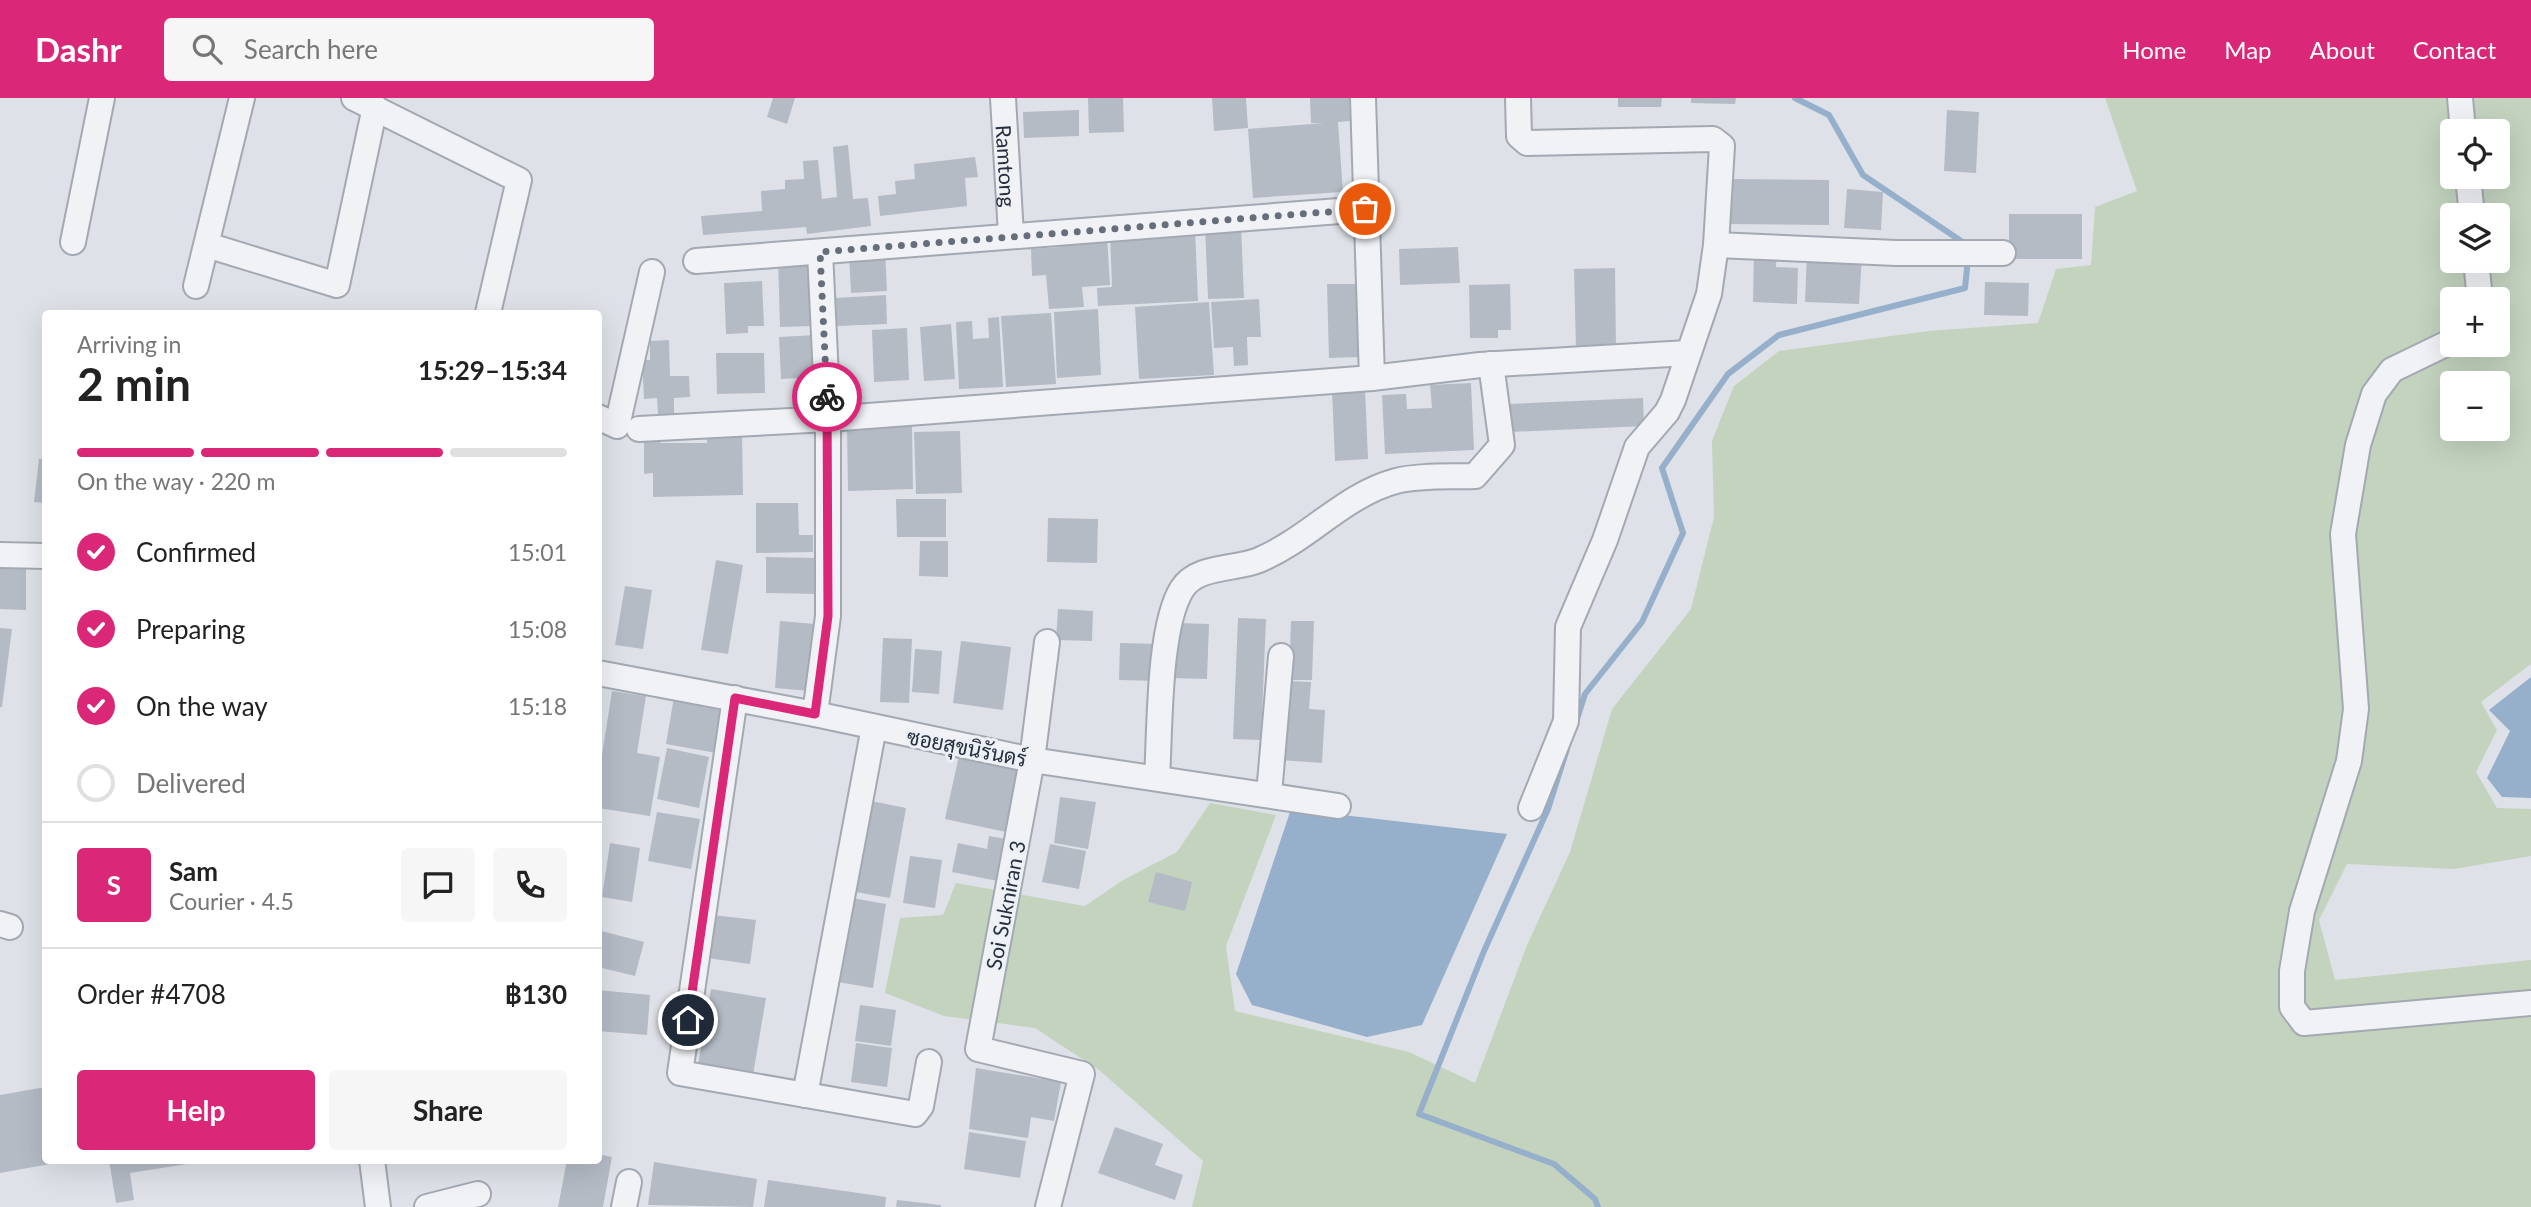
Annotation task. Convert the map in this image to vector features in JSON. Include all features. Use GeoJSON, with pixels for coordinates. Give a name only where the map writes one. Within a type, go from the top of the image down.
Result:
{"type":"FeatureCollection","features":[{"type":"Feature","properties":{"kind":"street"},"geometry":{"type":"LineString","coordinates":[[73,242],[102,98]]}},
{"type":"Feature","properties":{"kind":"street"},"geometry":{"type":"LineString","coordinates":[[196,286],[242,98]]}},
{"type":"Feature","properties":{"kind":"street","name":"Ramtong"},"geometry":{"type":"LineString","coordinates":[[1003,98],[1010,235]]}},
{"type":"Feature","properties":{"kind":"street"},"geometry":{"type":"LineString","coordinates":[[1363,98],[1372,378]]}},
{"type":"Feature","properties":{"kind":"street"},"geometry":{"type":"LineString","coordinates":[[1518,98],[1519,136],[1527,143],[1713,139],[1722,146],[1716,245],[1709,294],[1667,412],[1637,447],[1605,540],[1568,627],[1566,722],[1531,808]]}},
{"type":"Feature","properties":{"kind":"street"},"geometry":{"type":"LineString","coordinates":[[2460,98],[2462,119]]}},
{"type":"Feature","properties":{"kind":"street"},"geometry":{"type":"LineString","coordinates":[[207,245],[337,285],[365,103],[519,180],[489,310]]}},
{"type":"Feature","properties":{"kind":"street"},"geometry":{"type":"LineString","coordinates":[[696,261],[1365,209]]}},
{"type":"Feature","properties":{"kind":"street"},"geometry":{"type":"LineString","coordinates":[[1716,245],[1982,254]]}},
{"type":"Feature","properties":{"kind":"street"},"geometry":{"type":"LineString","coordinates":[[815,714],[828,616],[828,419],[820,252]]}},
{"type":"Feature","properties":{"kind":"street"},"geometry":{"type":"LineString","coordinates":[[602,419],[617,426],[652,272]]}},
{"type":"Feature","properties":{"kind":"street"},"geometry":{"type":"LineString","coordinates":[[2440,347],[2392,370],[2374,394],[2358,445],[2343,534],[2357,709],[2349,761],[2302,911],[2292,971],[2292,1007],[2304,1023],[2531,1003]]}},
{"type":"Feature","properties":{"kind":"street"},"geometry":{"type":"LineString","coordinates":[[639,429],[828,419],[1372,378],[1491,364],[1688,354]]}},
{"type":"Feature","properties":{"kind":"street"},"geometry":{"type":"LineString","coordinates":[[1157,778],[1167,642],[1173,610],[1188,580],[1202,573],[1243,566],[1272,554],[1296,542],[1358,495],[1398,480],[1475,476],[1502,445],[1491,364]]}},
{"type":"Feature","properties":{"kind":"street"},"geometry":{"type":"LineString","coordinates":[[0,555],[42,556]]}},
{"type":"Feature","properties":{"kind":"street","name":"Soi Sukniran 3"},"geometry":{"type":"LineString","coordinates":[[1047,642],[1032,760],[978,1049],[1082,1074],[1048,1207]]}},
{"type":"Feature","properties":{"kind":"street"},"geometry":{"type":"LineString","coordinates":[[1269,794],[1281,656]]}},
{"type":"Feature","properties":{"kind":"street","name":"ซอยสุขนิรันดร์"},"geometry":{"type":"LineString","coordinates":[[602,674],[815,714],[1032,760],[1338,806]]}},
{"type":"Feature","properties":{"kind":"street"},"geometry":{"type":"LineString","coordinates":[[735,698],[680,1073],[915,1114],[920,1105],[929,1062]]}},
{"type":"Feature","properties":{"kind":"street"},"geometry":{"type":"LineString","coordinates":[[805,1095],[874,727]]}},
{"type":"Feature","properties":{"kind":"street"},"geometry":{"type":"LineString","coordinates":[[373,1164],[378,1207]]}},
{"type":"Feature","properties":{"kind":"street"},"geometry":{"type":"LineString","coordinates":[[624,1207],[629,1182]]}},
{"type":"Feature","properties":{"kind":"street"},"geometry":{"type":"LineString","coordinates":[[427,1207],[478,1194]]}},
{"type":"Feature","properties":{"kind":"green space"},"geometry":{"type":"Polygon","coordinates":[[[2105,98],[2531,98],[2531,664],[2481,702],[2497,730],[2476,772],[2497,808],[2531,809],[2531,856],[2454,869],[2347,864],[2319,920],[2335,980],[2531,960],[2531,1207],[1192,1207],[1203,1161],[1099,1070],[1035,1028],[944,1016],[885,993],[900,918],[943,915],[956,883],[1085,906],[1123,880],[1177,852],[1210,803],[1276,815],[1226,946],[1235,1011],[1409,1052],[1475,1083],[1527,945],[1570,852],[1612,709],[1691,609],[1714,517],[1712,441],[1734,386],[1779,351],[1929,331],[2038,323],[2056,269],[2091,265],[2095,207],[2137,191],[2105,98]]]}},
{"type":"Feature","properties":{"kind":"water"},"geometry":{"type":"Polygon","coordinates":[[[2531,677],[2531,798],[2502,797],[2487,778],[2510,731],[2489,710],[2531,677]]]}},
{"type":"Feature","properties":{"kind":"water"},"geometry":{"type":"Polygon","coordinates":[[[1291,809],[1507,834],[1422,1025],[1367,1037],[1252,1005],[1236,974],[1291,809]]]}},
{"type":"Feature","properties":{"kind":"building"},"geometry":{"type":"Polygon","coordinates":[[[773,98],[795,98],[787,124],[767,117],[773,98]]]}},
{"type":"Feature","properties":{"kind":"building"},"geometry":{"type":"Polygon","coordinates":[[[1088,98],[1123,98],[1124,132],[1089,133],[1088,98]]]}},
{"type":"Feature","properties":{"kind":"building"},"geometry":{"type":"Polygon","coordinates":[[[1212,98],[1246,98],[1248,128],[1214,131],[1212,98]]]}},
{"type":"Feature","properties":{"kind":"building"},"geometry":{"type":"Polygon","coordinates":[[[1310,98],[1349,98],[1350,121],[1338,122],[1343,192],[1253,198],[1248,129],[1324,123],[1311,123],[1310,98]]]}},
{"type":"Feature","properties":{"kind":"building"},"geometry":{"type":"Polygon","coordinates":[[[1618,98],[1662,98],[1661,107],[1618,107],[1618,98]]]}},
{"type":"Feature","properties":{"kind":"building"},"geometry":{"type":"Polygon","coordinates":[[[1691,98],[1736,98],[1735,104],[1691,103],[1691,98]]]}},
{"type":"Feature","properties":{"kind":"building"},"geometry":{"type":"Polygon","coordinates":[[[1079,110],[1079,136],[1024,138],[1023,112],[1079,110]]]}},
{"type":"Feature","properties":{"kind":"building"},"geometry":{"type":"Polygon","coordinates":[[[1947,110],[1979,112],[1976,173],[1944,171],[1947,110]]]}},
{"type":"Feature","properties":{"kind":"building"},"geometry":{"type":"Polygon","coordinates":[[[848,145],[853,199],[868,198],[871,226],[807,234],[806,227],[703,235],[701,216],[762,211],[761,191],[785,189],[785,180],[804,179],[803,161],[818,160],[822,199],[837,197],[833,147],[848,145]]]}},
{"type":"Feature","properties":{"kind":"building"},"geometry":{"type":"Polygon","coordinates":[[[975,157],[978,177],[965,178],[967,206],[880,216],[878,196],[896,194],[895,181],[915,179],[914,164],[975,157]]]}},
{"type":"Feature","properties":{"kind":"building"},"geometry":{"type":"Polygon","coordinates":[[[1733,179],[1829,180],[1829,225],[1726,224],[1726,199],[1733,199],[1733,179]]]}},
{"type":"Feature","properties":{"kind":"building"},"geometry":{"type":"Polygon","coordinates":[[[1847,189],[1883,192],[1881,230],[1844,228],[1847,189]]]}},
{"type":"Feature","properties":{"kind":"building"},"geometry":{"type":"Polygon","coordinates":[[[2009,214],[2082,214],[2082,259],[2009,259],[2009,214]]]}},
{"type":"Feature","properties":{"kind":"building"},"geometry":{"type":"Polygon","coordinates":[[[1241,224],[1244,298],[1208,299],[1205,225],[1241,224]]]}},
{"type":"Feature","properties":{"kind":"building"},"geometry":{"type":"Polygon","coordinates":[[[1195,229],[1198,301],[1098,306],[1097,288],[1112,287],[1110,233],[1195,229]]]}},
{"type":"Feature","properties":{"kind":"building"},"geometry":{"type":"Polygon","coordinates":[[[1107,237],[1110,285],[1082,287],[1084,307],[1049,309],[1046,275],[1032,276],[1031,249],[1061,247],[1061,240],[1107,237]]]}},
{"type":"Feature","properties":{"kind":"building"},"geometry":{"type":"Polygon","coordinates":[[[1458,247],[1460,283],[1400,285],[1399,249],[1458,247]]]}},
{"type":"Feature","properties":{"kind":"building"},"geometry":{"type":"Polygon","coordinates":[[[885,251],[887,291],[851,293],[849,252],[885,251]]]}},
{"type":"Feature","properties":{"kind":"building"},"geometry":{"type":"Polygon","coordinates":[[[1754,252],[1777,253],[1776,267],[1798,268],[1797,304],[1753,302],[1754,252]]]}},
{"type":"Feature","properties":{"kind":"building"},"geometry":{"type":"Polygon","coordinates":[[[1807,253],[1862,256],[1859,304],[1805,302],[1807,253]]]}},
{"type":"Feature","properties":{"kind":"building"},"geometry":{"type":"Polygon","coordinates":[[[811,257],[813,326],[780,327],[778,258],[811,257]]]}},
{"type":"Feature","properties":{"kind":"building"},"geometry":{"type":"Polygon","coordinates":[[[1615,268],[1616,349],[1576,350],[1574,269],[1615,268]]]}},
{"type":"Feature","properties":{"kind":"building"},"geometry":{"type":"Polygon","coordinates":[[[762,281],[764,326],[748,326],[748,333],[726,334],[724,283],[762,281]]]}},
{"type":"Feature","properties":{"kind":"building"},"geometry":{"type":"Polygon","coordinates":[[[1985,282],[2029,283],[2028,316],[1984,315],[1985,282]]]}},
{"type":"Feature","properties":{"kind":"building"},"geometry":{"type":"Polygon","coordinates":[[[1327,284],[1358,284],[1360,357],[1329,358],[1327,284]]]}},
{"type":"Feature","properties":{"kind":"building"},"geometry":{"type":"Polygon","coordinates":[[[1510,284],[1511,330],[1498,330],[1498,338],[1470,338],[1469,285],[1510,284]]]}},
{"type":"Feature","properties":{"kind":"building"},"geometry":{"type":"Polygon","coordinates":[[[886,295],[887,324],[837,326],[836,298],[886,295]]]}},
{"type":"Feature","properties":{"kind":"building"},"geometry":{"type":"Polygon","coordinates":[[[1259,299],[1261,337],[1247,337],[1248,365],[1234,366],[1233,347],[1214,348],[1211,302],[1259,299]]]}},
{"type":"Feature","properties":{"kind":"building"},"geometry":{"type":"Polygon","coordinates":[[[1209,302],[1214,375],[1139,379],[1135,307],[1209,302]]]}},
{"type":"Feature","properties":{"kind":"building"},"geometry":{"type":"Polygon","coordinates":[[[1098,309],[1101,375],[1057,378],[1054,312],[1098,309]]]}},
{"type":"Feature","properties":{"kind":"building"},"geometry":{"type":"Polygon","coordinates":[[[1051,313],[1056,384],[1006,387],[1001,316],[1051,313]]]}},
{"type":"Feature","properties":{"kind":"building"},"geometry":{"type":"Polygon","coordinates":[[[999,317],[1003,387],[959,389],[956,322],[972,321],[973,339],[989,338],[988,318],[999,317]]]}},
{"type":"Feature","properties":{"kind":"building"},"geometry":{"type":"Polygon","coordinates":[[[951,324],[955,379],[924,381],[920,327],[951,324]]]}},
{"type":"Feature","properties":{"kind":"building"},"geometry":{"type":"Polygon","coordinates":[[[907,328],[909,380],[874,382],[872,330],[907,328]]]}},
{"type":"Feature","properties":{"kind":"building"},"geometry":{"type":"Polygon","coordinates":[[[815,335],[818,402],[800,403],[799,378],[781,379],[779,337],[815,335]]]}},
{"type":"Feature","properties":{"kind":"building"},"geometry":{"type":"Polygon","coordinates":[[[669,340],[670,376],[689,376],[690,397],[674,398],[674,414],[658,414],[657,398],[644,399],[642,360],[650,360],[650,341],[669,340]]]}},
{"type":"Feature","properties":{"kind":"building"},"geometry":{"type":"Polygon","coordinates":[[[716,353],[764,353],[765,393],[717,394],[716,353]]]}},
{"type":"Feature","properties":{"kind":"building"},"geometry":{"type":"Polygon","coordinates":[[[1471,383],[1474,450],[1385,454],[1382,395],[1406,394],[1407,409],[1432,408],[1430,385],[1471,383]]]}},
{"type":"Feature","properties":{"kind":"building"},"geometry":{"type":"Polygon","coordinates":[[[1365,389],[1368,459],[1335,461],[1332,391],[1365,389]]]}},
{"type":"Feature","properties":{"kind":"building"},"geometry":{"type":"Polygon","coordinates":[[[1643,398],[1644,426],[1511,432],[1510,404],[1643,398]]]}},
{"type":"Feature","properties":{"kind":"building"},"geometry":{"type":"Polygon","coordinates":[[[912,426],[913,489],[848,491],[847,427],[912,426]]]}},
{"type":"Feature","properties":{"kind":"building"},"geometry":{"type":"Polygon","coordinates":[[[960,431],[962,493],[916,494],[914,432],[960,431]]]}},
{"type":"Feature","properties":{"kind":"building"},"geometry":{"type":"Polygon","coordinates":[[[644,432],[660,432],[660,443],[707,443],[707,435],[742,434],[743,495],[653,497],[653,473],[644,474],[644,432]]]}},
{"type":"Feature","properties":{"kind":"building"},"geometry":{"type":"Polygon","coordinates":[[[39,459],[42,459],[42,503],[34,502],[39,459]]]}},
{"type":"Feature","properties":{"kind":"building"},"geometry":{"type":"Polygon","coordinates":[[[896,499],[946,499],[946,537],[897,537],[896,499]]]}},
{"type":"Feature","properties":{"kind":"building"},"geometry":{"type":"Polygon","coordinates":[[[756,503],[798,503],[799,535],[813,535],[813,552],[756,553],[756,503]]]}},
{"type":"Feature","properties":{"kind":"building"},"geometry":{"type":"Polygon","coordinates":[[[1048,518],[1098,519],[1097,563],[1047,562],[1048,518]]]}},
{"type":"Feature","properties":{"kind":"building"},"geometry":{"type":"Polygon","coordinates":[[[920,541],[948,541],[948,577],[919,576],[920,541]]]}},
{"type":"Feature","properties":{"kind":"building"},"geometry":{"type":"Polygon","coordinates":[[[766,557],[819,558],[819,594],[766,593],[766,557]]]}},
{"type":"Feature","properties":{"kind":"building"},"geometry":{"type":"Polygon","coordinates":[[[716,560],[743,565],[728,654],[701,650],[716,560]]]}},
{"type":"Feature","properties":{"kind":"building"},"geometry":{"type":"Polygon","coordinates":[[[0,564],[26,565],[26,610],[0,609],[0,564]]]}},
{"type":"Feature","properties":{"kind":"building"},"geometry":{"type":"Polygon","coordinates":[[[625,586],[652,590],[643,649],[615,645],[625,586]]]}},
{"type":"Feature","properties":{"kind":"building"},"geometry":{"type":"Polygon","coordinates":[[[1058,609],[1093,611],[1092,641],[1056,640],[1058,609]]]}},
{"type":"Feature","properties":{"kind":"building"},"geometry":{"type":"Polygon","coordinates":[[[1238,618],[1266,619],[1261,740],[1233,739],[1238,618]]]}},
{"type":"Feature","properties":{"kind":"building"},"geometry":{"type":"Polygon","coordinates":[[[780,621],[815,624],[810,691],[775,688],[780,621]]]}},
{"type":"Feature","properties":{"kind":"building"},"geometry":{"type":"Polygon","coordinates":[[[1291,621],[1314,621],[1312,680],[1289,680],[1291,621]]]}},
{"type":"Feature","properties":{"kind":"building"},"geometry":{"type":"Polygon","coordinates":[[[1177,623],[1209,624],[1207,679],[1174,678],[1177,623]]]}},
{"type":"Feature","properties":{"kind":"building"},"geometry":{"type":"Polygon","coordinates":[[[0,628],[12,629],[2,707],[0,707],[0,628]]]}},
{"type":"Feature","properties":{"kind":"building"},"geometry":{"type":"Polygon","coordinates":[[[883,638],[912,639],[909,703],[880,702],[883,638]]]}},
{"type":"Feature","properties":{"kind":"building"},"geometry":{"type":"Polygon","coordinates":[[[961,641],[1011,647],[1003,710],[953,703],[961,641]]]}},
{"type":"Feature","properties":{"kind":"building"},"geometry":{"type":"Polygon","coordinates":[[[1120,643],[1158,644],[1157,681],[1119,680],[1120,643]]]}},
{"type":"Feature","properties":{"kind":"building"},"geometry":{"type":"Polygon","coordinates":[[[915,649],[942,651],[939,694],[912,692],[915,649]]]}},
{"type":"Feature","properties":{"kind":"building"},"geometry":{"type":"Polygon","coordinates":[[[1286,681],[1311,682],[1309,709],[1325,710],[1322,763],[1280,760],[1286,681]]]}},
{"type":"Feature","properties":{"kind":"building"},"geometry":{"type":"Polygon","coordinates":[[[612,691],[646,696],[637,753],[660,757],[650,816],[602,809],[602,755],[612,691]]]}},
{"type":"Feature","properties":{"kind":"building"},"geometry":{"type":"Polygon","coordinates":[[[674,697],[724,705],[716,753],[666,744],[674,697]]]}},
{"type":"Feature","properties":{"kind":"building"},"geometry":{"type":"Polygon","coordinates":[[[667,748],[709,757],[699,808],[657,799],[667,748]]]}},
{"type":"Feature","properties":{"kind":"building"},"geometry":{"type":"Polygon","coordinates":[[[960,751],[1021,766],[1006,832],[945,819],[960,751]]]}},
{"type":"Feature","properties":{"kind":"building"},"geometry":{"type":"Polygon","coordinates":[[[1060,797],[1096,802],[1088,849],[1054,843],[1060,797]]]}},
{"type":"Feature","properties":{"kind":"building"},"geometry":{"type":"Polygon","coordinates":[[[871,801],[906,808],[890,898],[855,892],[871,801]]]}},
{"type":"Feature","properties":{"kind":"building"},"geometry":{"type":"Polygon","coordinates":[[[657,812],[700,819],[691,869],[648,861],[657,812]]]}},
{"type":"Feature","properties":{"kind":"building"},"geometry":{"type":"Polygon","coordinates":[[[989,836],[1006,839],[998,881],[952,872],[958,843],[987,849],[989,836]]]}},
{"type":"Feature","properties":{"kind":"building"},"geometry":{"type":"Polygon","coordinates":[[[610,843],[640,848],[632,902],[602,897],[610,843]]]}},
{"type":"Feature","properties":{"kind":"building"},"geometry":{"type":"Polygon","coordinates":[[[1050,844],[1086,851],[1079,889],[1042,882],[1050,844]]]}},
{"type":"Feature","properties":{"kind":"building"},"geometry":{"type":"Polygon","coordinates":[[[910,856],[942,860],[935,908],[903,903],[910,856]]]}},
{"type":"Feature","properties":{"kind":"building"},"geometry":{"type":"Polygon","coordinates":[[[1156,872],[1192,882],[1185,911],[1148,902],[1156,872]]]}},
{"type":"Feature","properties":{"kind":"building"},"geometry":{"type":"Polygon","coordinates":[[[852,898],[886,904],[873,988],[838,982],[852,898]]]}},
{"type":"Feature","properties":{"kind":"building"},"geometry":{"type":"Polygon","coordinates":[[[713,915],[756,920],[750,964],[707,958],[713,915]]]}},
{"type":"Feature","properties":{"kind":"building"},"geometry":{"type":"Polygon","coordinates":[[[602,931],[644,942],[635,976],[602,968],[602,931]]]}},
{"type":"Feature","properties":{"kind":"building"},"geometry":{"type":"Polygon","coordinates":[[[711,989],[766,998],[753,1075],[698,1065],[711,989]]]}},
{"type":"Feature","properties":{"kind":"building"},"geometry":{"type":"Polygon","coordinates":[[[602,990],[650,995],[647,1035],[602,1031],[602,990]]]}},
{"type":"Feature","properties":{"kind":"building"},"geometry":{"type":"Polygon","coordinates":[[[860,1005],[896,1010],[891,1046],[855,1041],[860,1005]]]}},
{"type":"Feature","properties":{"kind":"building"},"geometry":{"type":"Polygon","coordinates":[[[856,1043],[892,1048],[887,1087],[851,1082],[856,1043]]]}},
{"type":"Feature","properties":{"kind":"building"},"geometry":{"type":"Polygon","coordinates":[[[976,1068],[1061,1082],[1054,1121],[1031,1117],[1028,1138],[969,1129],[976,1068]]]}},
{"type":"Feature","properties":{"kind":"building"},"geometry":{"type":"Polygon","coordinates":[[[42,1088],[42,1164],[50,1164],[0,1173],[0,1095],[42,1088]]]}},
{"type":"Feature","properties":{"kind":"building"},"geometry":{"type":"Polygon","coordinates":[[[1115,1127],[1163,1144],[1155,1165],[1183,1175],[1175,1200],[1098,1173],[1115,1127]]]}},
{"type":"Feature","properties":{"kind":"building"},"geometry":{"type":"Polygon","coordinates":[[[969,1132],[1026,1141],[1020,1178],[964,1169],[969,1132]]]}},
{"type":"Feature","properties":{"kind":"building"},"geometry":{"type":"Polygon","coordinates":[[[602,1155],[612,1157],[603,1207],[558,1207],[566,1164],[602,1164],[602,1155]]]}},
{"type":"Feature","properties":{"kind":"building"},"geometry":{"type":"Polygon","coordinates":[[[654,1162],[757,1179],[753,1207],[648,1205],[654,1162]]]}},
{"type":"Feature","properties":{"kind":"building"},"geometry":{"type":"Polygon","coordinates":[[[110,1164],[187,1164],[130,1173],[134,1200],[116,1203],[110,1164]]]}},
{"type":"Feature","properties":{"kind":"building"},"geometry":{"type":"Polygon","coordinates":[[[768,1180],[886,1197],[885,1207],[764,1207],[768,1180]]]}},
{"type":"Feature","properties":{"kind":"building"},"geometry":{"type":"Polygon","coordinates":[[[897,1200],[941,1205],[941,1207],[896,1207],[897,1200]]]}},
{"type":"Feature","properties":{"kind":"waterway"},"geometry":{"type":"LineString","coordinates":[[1795,98],[1829,115],[1863,175],[1967,245]]}},
{"type":"Feature","properties":{"kind":"waterway"},"geometry":{"type":"LineString","coordinates":[[1577,719],[1585,694],[1642,622],[1683,533],[1662,468],[1728,374],[1779,335],[1965,288],[1968,258]]}},
{"type":"Feature","properties":{"kind":"waterway"},"geometry":{"type":"LineString","coordinates":[[1567,749],[1548,809],[1484,951],[1419,1114],[1554,1164],[1595,1199],[1598,1207]]}},
{"type":"Feature","properties":{"kind":"way so far"},"geometry":{"type":"LineString","coordinates":[[827,397],[820,252],[1365,209]]}},
{"type":"Feature","properties":{"kind":"route"},"geometry":{"type":"LineString","coordinates":[[688,1020],[735,698],[815,714],[828,616],[827,397]]}}]}
